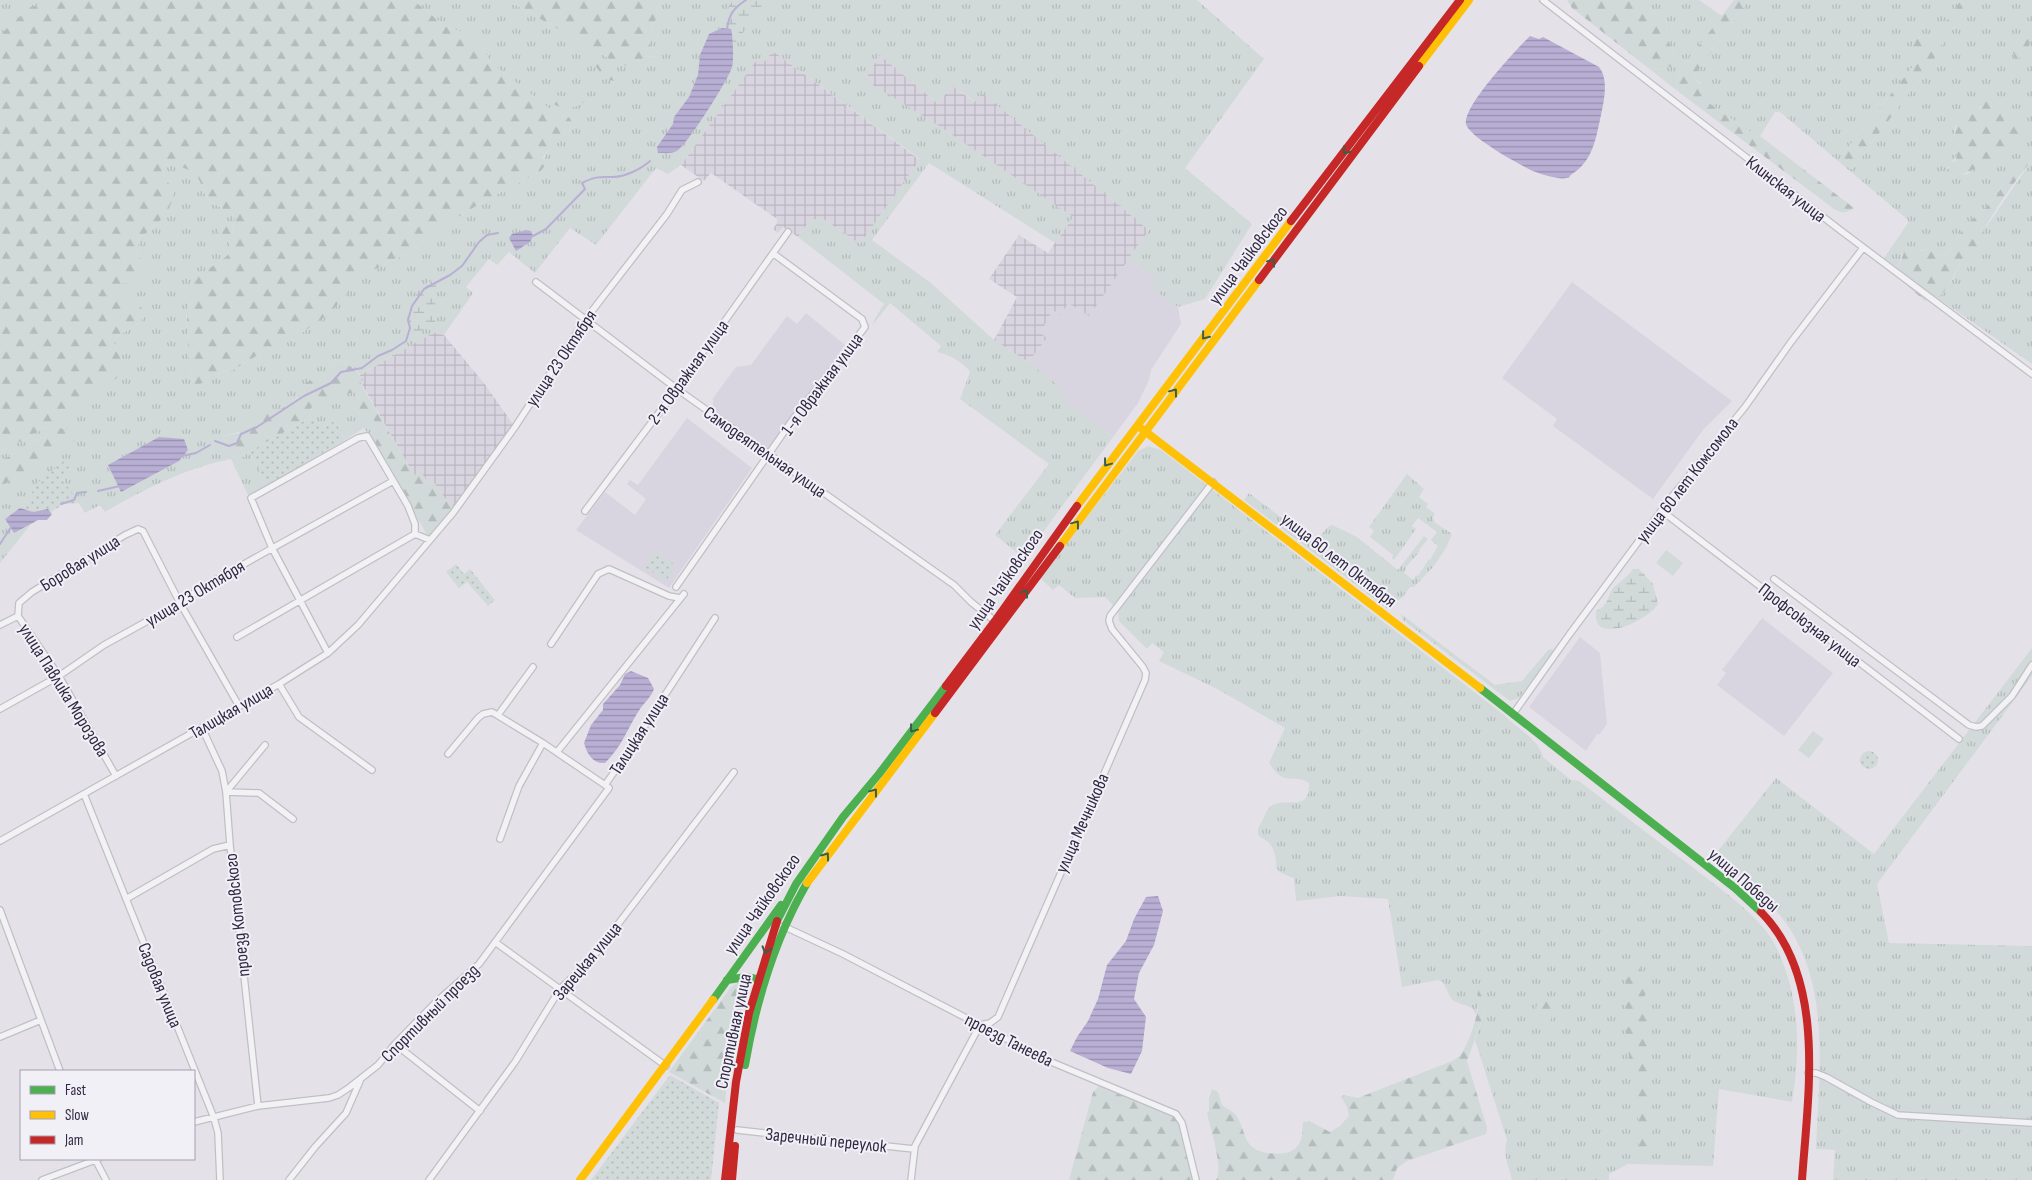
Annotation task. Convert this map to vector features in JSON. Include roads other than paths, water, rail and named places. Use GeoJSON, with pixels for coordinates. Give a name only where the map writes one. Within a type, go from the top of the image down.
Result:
{"type":"FeatureCollection","features":[{"type":"Feature","properties":{"kind":"main road","name":"улица Чайковского"},"geometry":{"type":"LineString","coordinates":[[580,1180],[666,1066],[843,818],[995,620],[1137,424],[1460,0]]}},
{"type":"Feature","properties":{"kind":"main road","name":"улица Чайковского"},"geometry":{"type":"LineString","coordinates":[[791,911],[823,860],[1468,0]]}},
{"type":"Feature","properties":{"kind":"main road","name":"улица 60 лет Октября"},"geometry":{"type":"LineString","coordinates":[[1137,424],[1513,714]]}},
{"type":"Feature","properties":{"kind":"main road","name":"улица Победы"},"geometry":{"type":"LineString","coordinates":[[1513,714],[1735,888],[1766,917],[1782,939],[1794,962],[1802,988],[1808,1026],[1808,1073],[1802,1180]]}},
{"type":"Feature","properties":{"kind":"main road","name":"Спортивная улица"},"geometry":{"type":"LineString","coordinates":[[725,1180],[741,1048],[776,921],[790,893]]}},
{"type":"Feature","properties":{"kind":"main road","name":"Спортивная улица"},"geometry":{"type":"LineString","coordinates":[[732,1180],[747,1054],[761,980],[791,911]]}},
{"type":"Feature","properties":{"kind":"main road"},"geometry":{"type":"LineString","coordinates":[[727,980],[746,977],[761,980]]}},
{"type":"Feature","properties":{"kind":"street","name":"Клинская улица"},"geometry":{"type":"LineString","coordinates":[[1542,0],[1863,248],[2032,374]]}},
{"type":"Feature","properties":{"kind":"street","name":"улица 23 Октября"},"geometry":{"type":"LineString","coordinates":[[430,540],[453,513],[502,445],[585,320],[667,214],[682,190],[698,182]]}},
{"type":"Feature","properties":{"kind":"street","name":"2-я Овражная улица"},"geometry":{"type":"LineString","coordinates":[[585,511],[677,389],[788,232]]}},
{"type":"Feature","properties":{"kind":"street","name":"улица 60 лет Комсомола"},"geometry":{"type":"LineString","coordinates":[[1513,714],[1569,634],[1719,437],[1744,408],[1791,342],[1863,248]]}},
{"type":"Feature","properties":{"kind":"street","name":"1-я Овражная улица"},"geometry":{"type":"LineString","coordinates":[[676,587],[768,454],[865,325],[862,319],[774,254]]}},
{"type":"Feature","properties":{"kind":"street","name":"Самодеятельная улица"},"geometry":{"type":"LineString","coordinates":[[536,282],[677,389],[954,585],[971,602],[995,620]]}},
{"type":"Feature","properties":{"kind":"street"},"geometry":{"type":"LineString","coordinates":[[328,653],[272,548],[251,498],[361,436],[367,436],[415,524],[415,534]]}},
{"type":"Feature","properties":{"kind":"street","name":"улица 23 Октября"},"geometry":{"type":"LineString","coordinates":[[0,709],[59,676],[104,645],[180,604],[201,588],[393,481]]}},
{"type":"Feature","properties":{"kind":"street","name":"улица Мечникова"},"geometry":{"type":"LineString","coordinates":[[911,1180],[914,1148],[980,1025],[990,1023],[998,1017],[1145,680],[1146,673],[1143,667],[1110,627],[1110,616],[1213,482]]}},
{"type":"Feature","properties":{"kind":"street","name":"Профсоюзная улица"},"geometry":{"type":"LineString","coordinates":[[1662,511],[1959,739]]}},
{"type":"Feature","properties":{"kind":"street","name":"Боровая улица"},"geometry":{"type":"LineString","coordinates":[[19,603],[32,592],[138,529],[143,531],[180,604]]}},
{"type":"Feature","properties":{"kind":"street"},"geometry":{"type":"LineString","coordinates":[[415,534],[430,540]]}},
{"type":"Feature","properties":{"kind":"street"},"geometry":{"type":"LineString","coordinates":[[236,636],[415,534]]}},
{"type":"Feature","properties":{"kind":"street","name":"Талицкая улица"},"geometry":{"type":"LineString","coordinates":[[0,841],[279,684],[328,653],[358,625],[430,540]]}},
{"type":"Feature","properties":{"kind":"street"},"geometry":{"type":"LineString","coordinates":[[551,644],[598,574],[609,569],[669,596],[682,596],[557,752]]}},
{"type":"Feature","properties":{"kind":"street"},"geometry":{"type":"LineString","coordinates":[[1774,579],[1969,725],[1982,726],[2012,696],[2032,665]]}},
{"type":"Feature","properties":{"kind":"street","name":"улица Павлика Морозова"},"geometry":{"type":"LineString","coordinates":[[19,603],[18,616],[59,676],[116,776]]}},
{"type":"Feature","properties":{"kind":"street"},"geometry":{"type":"LineString","coordinates":[[180,604],[239,706]]}},
{"type":"Feature","properties":{"kind":"street"},"geometry":{"type":"LineString","coordinates":[[0,625],[18,616]]}},
{"type":"Feature","properties":{"kind":"street","name":"Талицкая улица"},"geometry":{"type":"LineString","coordinates":[[495,942],[609,788],[605,785],[715,618]]}},
{"type":"Feature","properties":{"kind":"street"},"geometry":{"type":"LineString","coordinates":[[498,714],[533,668]]}},
{"type":"Feature","properties":{"kind":"street"},"geometry":{"type":"LineString","coordinates":[[279,684],[299,717],[372,770]]}},
{"type":"Feature","properties":{"kind":"street"},"geometry":{"type":"LineString","coordinates":[[448,754],[483,714],[492,712],[544,743],[605,785]]}},
{"type":"Feature","properties":{"kind":"street","name":"проезд Котовского"},"geometry":{"type":"LineString","coordinates":[[202,728],[222,771],[226,792],[258,1106]]}},
{"type":"Feature","properties":{"kind":"street"},"geometry":{"type":"LineString","coordinates":[[500,839],[519,786],[544,743]]}},
{"type":"Feature","properties":{"kind":"street"},"geometry":{"type":"LineString","coordinates":[[226,792],[265,745]]}},
{"type":"Feature","properties":{"kind":"street","name":"Зарецкая улица"},"geometry":{"type":"LineString","coordinates":[[429,1180],[515,1062],[560,989],[593,956],[734,772]]}},
{"type":"Feature","properties":{"kind":"street"},"geometry":{"type":"LineString","coordinates":[[226,792],[259,793],[293,819]]}},
{"type":"Feature","properties":{"kind":"street","name":"Садовая улица"},"geometry":{"type":"LineString","coordinates":[[84,794],[195,1070]]}},
{"type":"Feature","properties":{"kind":"street"},"geometry":{"type":"LineString","coordinates":[[126,899],[213,849],[230,845]]}},
{"type":"Feature","properties":{"kind":"street"},"geometry":{"type":"LineString","coordinates":[[0,910],[60,1070]]}},
{"type":"Feature","properties":{"kind":"street","name":"проезд Танеева"},"geometry":{"type":"LineString","coordinates":[[776,921],[783,927],[843,954],[1049,1061],[1176,1114],[1182,1123],[1196,1180]]}},
{"type":"Feature","properties":{"kind":"street"},"geometry":{"type":"LineString","coordinates":[[495,942],[666,1066]]}},
{"type":"Feature","properties":{"kind":"street","name":"Спортивный проезд"},"geometry":{"type":"LineString","coordinates":[[195,1122],[258,1106],[338,1095],[378,1065],[395,1044],[436,1002],[479,964],[495,942]]}},
{"type":"Feature","properties":{"kind":"street"},"geometry":{"type":"LineString","coordinates":[[0,1037],[41,1020]]}},
{"type":"Feature","properties":{"kind":"street"},"geometry":{"type":"LineString","coordinates":[[395,1044],[480,1112]]}},
{"type":"Feature","properties":{"kind":"street","name":"Садовая улица"},"geometry":{"type":"LineString","coordinates":[[195,1071],[218,1133],[220,1180]]}},
{"type":"Feature","properties":{"kind":"street"},"geometry":{"type":"LineString","coordinates":[[1808,1073],[1816,1073],[1898,1115],[2032,1123]]}},
{"type":"Feature","properties":{"kind":"street"},"geometry":{"type":"LineString","coordinates":[[289,1180],[346,1112],[361,1079]]}},
{"type":"Feature","properties":{"kind":"street","name":"Заречный переулок"},"geometry":{"type":"LineString","coordinates":[[737,1130],[914,1148]]}},
{"type":"Feature","properties":{"kind":"street"},"geometry":{"type":"LineString","coordinates":[[42,1180],[94,1160]]}},
{"type":"Feature","properties":{"kind":"street"},"geometry":{"type":"LineString","coordinates":[[97,1160],[106,1180]]}},
{"type":"Feature","properties":{"kind":"waterway"},"geometry":{"type":"LineString","coordinates":[[727,29],[733,12],[746,0]]}},
{"type":"Feature","properties":{"kind":"waterway"},"geometry":{"type":"LineString","coordinates":[[533,236],[546,229],[585,189],[582,183],[598,177],[618,177],[628,174],[638,170],[650,161]]}},
{"type":"Feature","properties":{"kind":"waterway"},"geometry":{"type":"LineString","coordinates":[[215,441],[229,446],[237,443],[241,434],[257,427],[304,396],[331,383],[341,372],[362,368],[378,356],[406,341],[410,328],[408,320],[412,306],[424,289],[462,266],[479,242],[487,235],[498,233]]}},
{"type":"Feature","properties":{"kind":"waterway"},"geometry":{"type":"LineString","coordinates":[[182,456],[196,453],[210,445]]}},
{"type":"Feature","properties":{"kind":"waterway"},"geometry":{"type":"LineString","coordinates":[[98,491],[120,486]]}},
{"type":"Feature","properties":{"kind":"waterway"},"geometry":{"type":"LineString","coordinates":[[61,504],[74,500],[77,493],[86,492]]}},
{"type":"Feature","properties":{"kind":"waterway"},"geometry":{"type":"LineString","coordinates":[[0,544],[11,527]]}}]}
